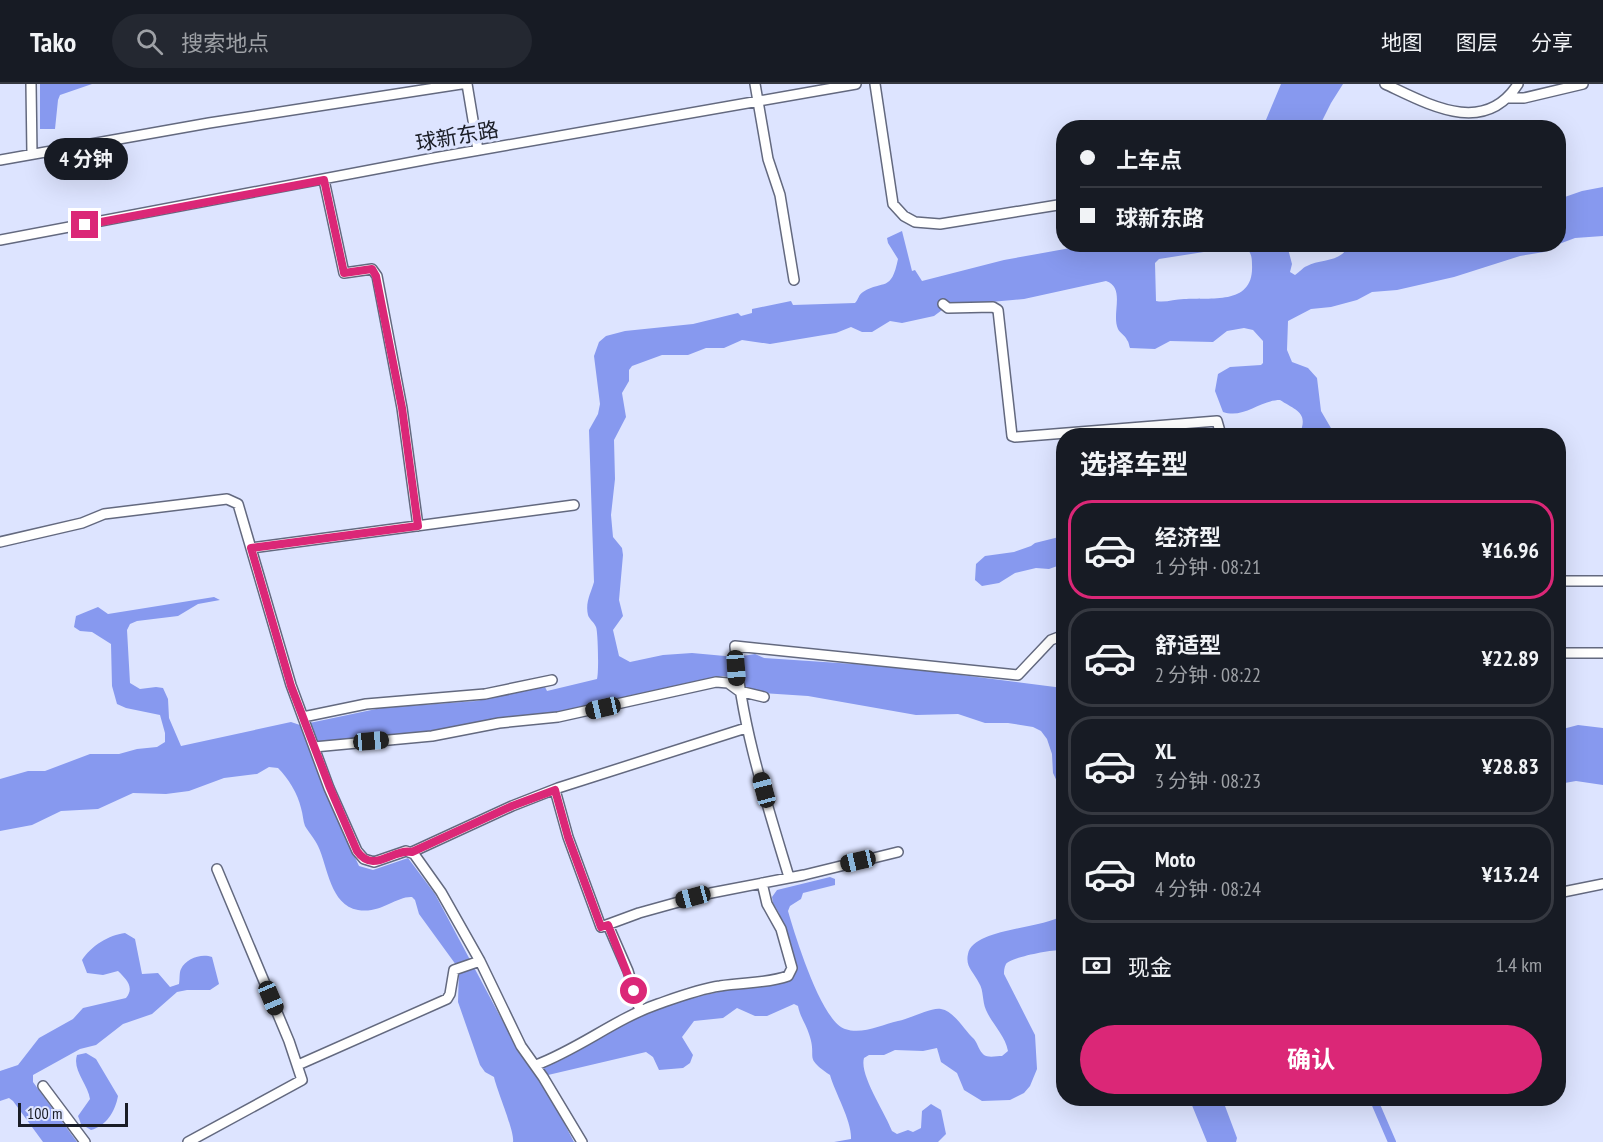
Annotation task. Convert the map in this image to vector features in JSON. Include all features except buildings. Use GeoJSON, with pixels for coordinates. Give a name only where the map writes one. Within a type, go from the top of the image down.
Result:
{"type":"FeatureCollection","features":[{"type":"Feature","properties":{"kind":"street"},"geometry":{"type":"LineString","coordinates":[[31,84],[32,154]]}},
{"type":"Feature","properties":{"kind":"street"},"geometry":{"type":"LineString","coordinates":[[0,160],[209,123],[460,84]]}},
{"type":"Feature","properties":{"kind":"street"},"geometry":{"type":"LineString","coordinates":[[467,84],[478,150]]}},
{"type":"Feature","properties":{"kind":"street"},"geometry":{"type":"LineString","coordinates":[[755,84],[768,159],[780,195],[794,280]]}},
{"type":"Feature","properties":{"kind":"street","name":"球新东路"},"geometry":{"type":"LineString","coordinates":[[0,240],[478,150],[856,84]]}},
{"type":"Feature","properties":{"kind":"street"},"geometry":{"type":"LineString","coordinates":[[875,84],[893,204],[909,219],[922,224],[940,224],[1056,205]]}},
{"type":"Feature","properties":{"kind":"street"},"geometry":{"type":"LineString","coordinates":[[1385,84],[1436,108],[1452,111],[1485,110],[1495,107],[1508,98],[1518,84]]}},
{"type":"Feature","properties":{"kind":"street"},"geometry":{"type":"LineString","coordinates":[[1508,98],[1524,98],[1583,84]]}},
{"type":"Feature","properties":{"kind":"street"},"geometry":{"type":"LineString","coordinates":[[324,180],[344,273],[372,269],[376,276],[402,408],[418,526]]}},
{"type":"Feature","properties":{"kind":"street"},"geometry":{"type":"LineString","coordinates":[[943,304],[948,308],[993,306],[998,310],[1012,436],[1056,434]]}},
{"type":"Feature","properties":{"kind":"street"},"geometry":{"type":"LineString","coordinates":[[1128,428],[1217,421],[1219,428]]}},
{"type":"Feature","properties":{"kind":"street"},"geometry":{"type":"LineString","coordinates":[[0,543],[82,523],[104,514],[227,499],[236,502],[240,507],[278,647],[303,718],[330,788],[361,856],[374,862],[406,851],[412,852],[512,806],[555,790],[747,728]]}},
{"type":"Feature","properties":{"kind":"street"},"geometry":{"type":"LineString","coordinates":[[251,548],[574,505]]}},
{"type":"Feature","properties":{"kind":"street"},"geometry":{"type":"LineString","coordinates":[[1566,581],[1603,581]]}},
{"type":"Feature","properties":{"kind":"street"},"geometry":{"type":"LineString","coordinates":[[789,877],[747,728],[738,687],[735,646],[1018,675],[1051,640],[1056,638]]}},
{"type":"Feature","properties":{"kind":"street"},"geometry":{"type":"LineString","coordinates":[[1566,653],[1603,653]]}},
{"type":"Feature","properties":{"kind":"street"},"geometry":{"type":"LineString","coordinates":[[303,718],[366,704],[485,694],[552,680]]}},
{"type":"Feature","properties":{"kind":"street"},"geometry":{"type":"LineString","coordinates":[[314,745],[432,736],[508,722],[558,717],[716,682],[728,683],[764,698]]}},
{"type":"Feature","properties":{"kind":"street"},"geometry":{"type":"LineString","coordinates":[[555,790],[568,837],[601,927],[676,902],[898,852]]}},
{"type":"Feature","properties":{"kind":"street"},"geometry":{"type":"LineString","coordinates":[[412,852],[441,892],[521,1046],[536,1065],[582,1142]]}},
{"type":"Feature","properties":{"kind":"street"},"geometry":{"type":"LineString","coordinates":[[188,1142],[300,1083],[302,1076],[217,869]]}},
{"type":"Feature","properties":{"kind":"street"},"geometry":{"type":"LineString","coordinates":[[536,1065],[577,1047],[640,1011],[710,988],[766,981],[789,974],[792,968],[781,929],[769,908],[762,883]]}},
{"type":"Feature","properties":{"kind":"street"},"geometry":{"type":"LineString","coordinates":[[1566,891],[1603,884]]}},
{"type":"Feature","properties":{"kind":"street"},"geometry":{"type":"LineString","coordinates":[[608,925],[628,971],[640,1011]]}},
{"type":"Feature","properties":{"kind":"street"},"geometry":{"type":"LineString","coordinates":[[298,1065],[447,999],[454,970],[478,962]]}},
{"type":"Feature","properties":{"kind":"street"},"geometry":{"type":"LineString","coordinates":[[43,1086],[86,1142]]}},
{"type":"Feature","properties":{"kind":"water"},"geometry":{"type":"Polygon","coordinates":[[[40,84],[92,84],[60,95],[55,129],[40,129],[40,84]]]}},
{"type":"Feature","properties":{"kind":"water"},"geometry":{"type":"Polygon","coordinates":[[[1281,84],[1343,84],[1322,120],[1266,120],[1281,84]]]}},
{"type":"Feature","properties":{"kind":"water"},"geometry":{"type":"Polygon","coordinates":[[[1603,187],[1603,236],[1575,238],[1566,241],[1566,197],[1603,187]]]}},
{"type":"Feature","properties":{"kind":"water"},"geometry":{"type":"Polygon","coordinates":[[[902,231],[912,271],[915,270],[922,281],[1004,260],[1056,251],[1204,252],[1159,259],[1155,263],[1156,301],[1163,302],[1229,297],[1238,293],[1246,287],[1251,278],[1249,252],[1289,252],[1292,264],[1290,272],[1295,275],[1307,266],[1337,257],[1344,252],[1544,252],[1520,256],[1454,277],[1397,290],[1372,292],[1357,300],[1331,307],[1311,309],[1288,321],[1287,350],[1292,362],[1308,368],[1317,378],[1321,411],[1331,428],[1302,428],[1302,416],[1296,409],[1280,400],[1238,413],[1223,412],[1215,391],[1218,374],[1230,367],[1261,365],[1263,363],[1263,341],[1253,330],[1244,328],[1227,331],[1213,342],[1170,341],[1155,349],[1130,348],[1116,323],[1117,295],[1115,289],[1106,281],[1024,299],[958,305],[944,301],[940,306],[942,310],[934,316],[902,323],[890,321],[872,332],[862,332],[851,327],[836,333],[770,344],[742,340],[724,348],[706,348],[688,355],[662,355],[632,366],[629,370],[629,381],[622,393],[626,417],[614,440],[615,479],[611,515],[613,537],[622,548],[623,555],[619,600],[623,616],[613,630],[619,656],[630,662],[663,655],[692,653],[736,657],[755,654],[764,658],[899,667],[1056,687],[1056,779],[1047,739],[1041,731],[1033,727],[1008,723],[985,723],[958,714],[916,715],[808,696],[761,693],[741,686],[740,679],[723,676],[539,716],[444,730],[311,744],[324,790],[359,866],[373,870],[408,858],[435,894],[518,1050],[538,1073],[574,1142],[513,1142],[494,1077],[485,1072],[480,1065],[458,1002],[459,969],[419,914],[412,897],[366,911],[349,907],[341,901],[331,884],[318,846],[305,826],[295,792],[278,768],[269,767],[257,774],[224,778],[189,791],[166,794],[133,793],[98,809],[61,811],[32,825],[0,831],[0,779],[28,771],[45,771],[90,754],[119,754],[157,747],[165,742],[160,715],[117,704],[112,686],[111,644],[92,632],[80,631],[74,627],[76,616],[98,607],[108,614],[214,597],[220,600],[198,604],[178,616],[137,621],[130,624],[127,630],[130,683],[140,689],[163,688],[168,699],[169,718],[181,746],[291,722],[300,725],[381,708],[476,701],[545,687],[547,691],[597,679],[597,630],[589,616],[587,606],[594,582],[589,430],[598,414],[600,404],[594,356],[599,342],[606,336],[625,331],[693,324],[738,313],[741,316],[752,313],[752,309],[791,301],[793,305],[855,303],[860,294],[886,283],[893,277],[898,259],[887,238],[902,231]]]}},
{"type":"Feature","properties":{"kind":"water"},"geometry":{"type":"Polygon","coordinates":[[[1056,538],[1056,566],[1015,573],[999,583],[982,586],[975,580],[976,564],[985,556],[1014,552],[1056,538]]]}},
{"type":"Feature","properties":{"kind":"water"},"geometry":{"type":"Polygon","coordinates":[[[1578,725],[1603,728],[1603,785],[1576,781],[1566,783],[1566,728],[1578,725]]]}},
{"type":"Feature","properties":{"kind":"water"},"geometry":{"type":"Polygon","coordinates":[[[830,877],[835,879],[835,885],[803,893],[801,899],[790,906],[788,911],[810,976],[827,1011],[836,1023],[845,1029],[858,1031],[941,1009],[955,1017],[974,1039],[982,1053],[988,1056],[1002,1056],[1008,1051],[986,1010],[981,986],[969,966],[968,954],[973,945],[982,939],[1056,919],[1056,950],[1024,956],[1010,961],[1004,968],[1004,974],[1035,1035],[1037,1069],[1030,1086],[1024,1093],[1010,1100],[982,1101],[964,1090],[957,1073],[941,1062],[937,1048],[923,1051],[895,1050],[884,1055],[869,1055],[864,1058],[865,1074],[892,1131],[897,1134],[908,1130],[913,1132],[921,1128],[922,1111],[931,1104],[941,1110],[946,1134],[938,1142],[834,1142],[851,1139],[849,1124],[830,1075],[813,1060],[809,1034],[798,1006],[794,1004],[767,1016],[755,1016],[737,1008],[723,1018],[694,1021],[682,1037],[693,1055],[690,1063],[683,1068],[659,1070],[653,1057],[646,1052],[548,1075],[542,1066],[576,1052],[633,1017],[669,1003],[732,989],[783,982],[793,966],[779,913],[773,903],[772,897],[777,890],[830,877]]]}},
{"type":"Feature","properties":{"kind":"water"},"geometry":{"type":"Polygon","coordinates":[[[125,933],[135,939],[142,974],[158,973],[170,987],[179,984],[183,965],[195,957],[208,956],[212,957],[219,984],[210,990],[177,992],[152,1014],[123,1024],[96,1045],[80,1049],[33,1075],[33,1082],[77,1142],[43,1142],[13,1101],[9,1098],[0,1101],[0,1071],[18,1065],[39,1038],[73,1019],[83,1008],[126,998],[130,987],[118,971],[103,975],[87,973],[82,960],[101,942],[125,933]]]}},
{"type":"Feature","properties":{"kind":"water"},"geometry":{"type":"Polygon","coordinates":[[[86,1053],[96,1059],[118,1096],[115,1108],[109,1117],[101,1125],[91,1130],[81,1124],[78,1116],[90,1099],[78,1072],[76,1061],[77,1055],[86,1053]]]}},
{"type":"Feature","properties":{"kind":"water"},"geometry":{"type":"Polygon","coordinates":[[[1192,1106],[1225,1106],[1237,1138],[1236,1142],[1207,1142],[1192,1106]]]}},
{"type":"Feature","properties":{"kind":"waterway"},"geometry":{"type":"LineString","coordinates":[[1376,1106],[1392,1142]]}},
{"type":"Feature","properties":{"kind":"route"},"geometry":{"type":"LineString","coordinates":[[85,225],[324,180],[344,273],[372,269],[375,272],[402,408],[418,526],[251,548],[291,686],[357,851],[370,862],[406,851],[412,852],[512,806],[555,790],[568,837],[601,927],[608,925],[634,991]]}}]}
